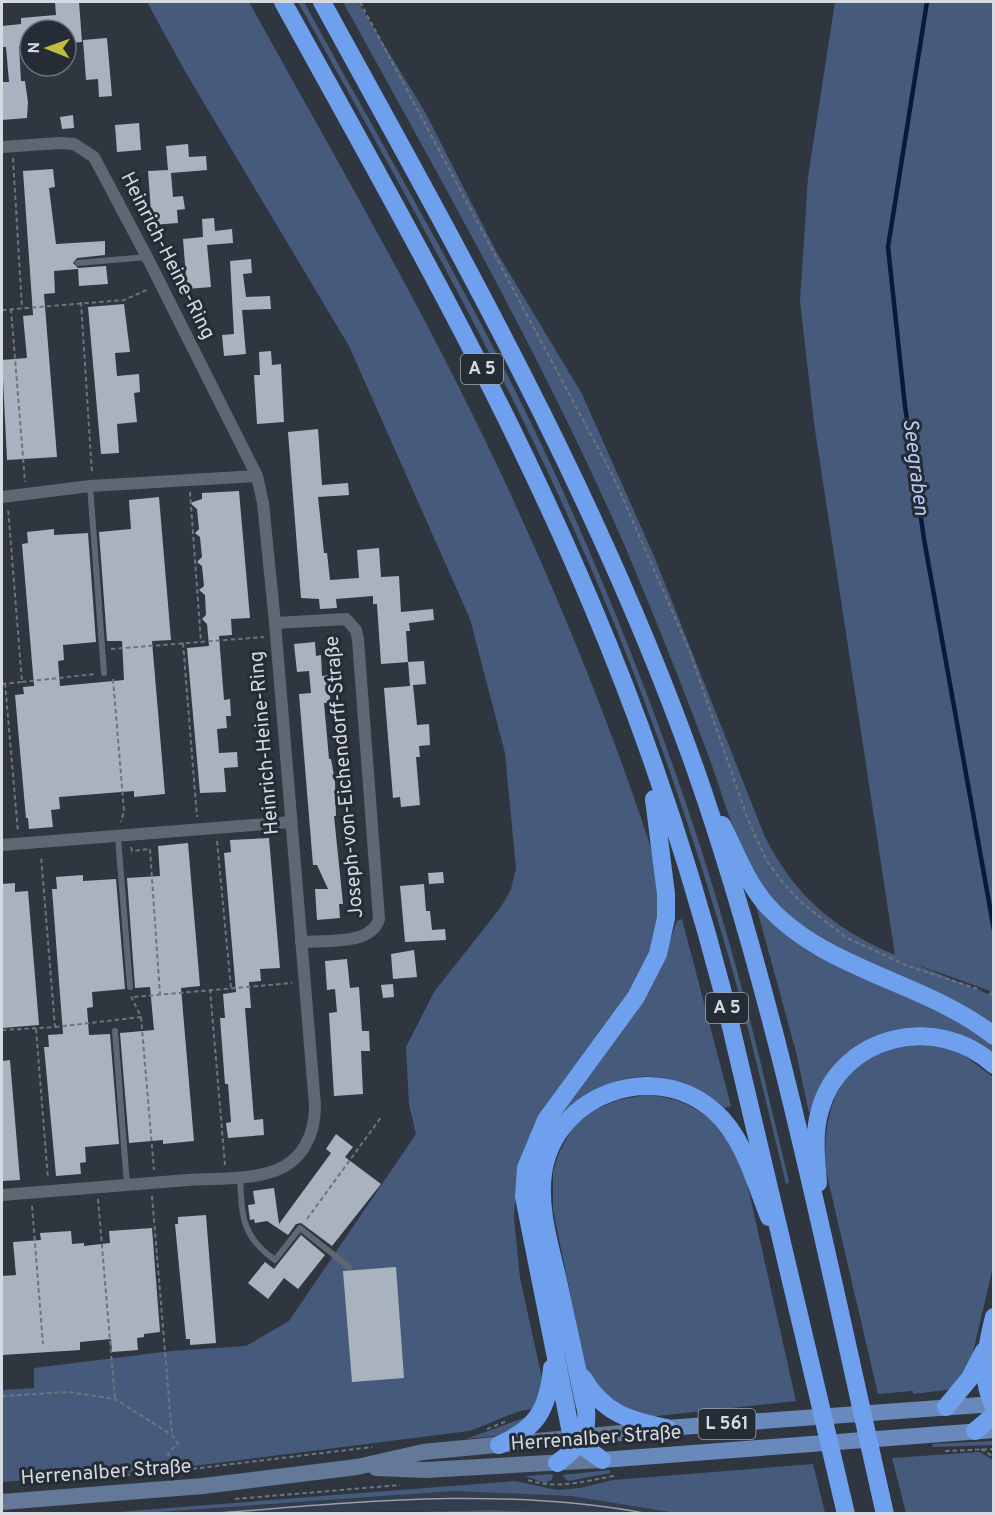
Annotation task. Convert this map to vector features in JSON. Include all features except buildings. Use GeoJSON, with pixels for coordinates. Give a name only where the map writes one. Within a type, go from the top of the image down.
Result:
{"type":"FeatureCollection","features":[{"type":"Feature","properties":{"kind":"highway","name":"A 5"},"geometry":{"type":"LineString","coordinates":[[283,2],[479,363],[594,609],[647,753],[705,925],[743,1069],[846,1514]]}},
{"type":"Feature","properties":{"kind":"highway","name":"A 5"},"geometry":{"type":"LineString","coordinates":[[322,2],[496,323],[568,462],[628,597],[696,771],[763,993],[885,1514]]}},
{"type":"Feature","properties":{"kind":"highway"},"geometry":{"type":"LineString","coordinates":[[602,1460],[579,1440],[567,1418],[524,1197],[526,1168],[546,1120],[636,997],[660,946],[666,894],[647,753]]}},
{"type":"Feature","properties":{"kind":"highway"},"geometry":{"type":"LineString","coordinates":[[696,771],[750,881],[763,901],[784,922],[820,947],[944,1005],[993,1035]]}},
{"type":"Feature","properties":{"kind":"highway"},"geometry":{"type":"LineString","coordinates":[[825,1254],[815,1148],[819,1111],[835,1079],[850,1061],[883,1042],[919,1035],[955,1040],[967,1045],[993,1065]]}},
{"type":"Feature","properties":{"kind":"highway"},"geometry":{"type":"LineString","coordinates":[[557,1463],[579,1440],[587,1418],[546,1229],[543,1173],[549,1150],[559,1131],[589,1101],[606,1093],[637,1086],[667,1087],[684,1091],[716,1113],[732,1131],[744,1154],[790,1268]]}},
{"type":"Feature","properties":{"kind":"highway"},"geometry":{"type":"LineString","coordinates":[[983,1437],[993,1407],[986,1375],[986,1347],[993,1317]]}},
{"type":"Feature","properties":{"kind":"highway"},"geometry":{"type":"LineString","coordinates":[[946,1407],[966,1384],[986,1347]]}},
{"type":"Feature","properties":{"kind":"highway"},"geometry":{"type":"LineString","coordinates":[[499,1445],[528,1429],[538,1416],[549,1392],[554,1351]]}},
{"type":"Feature","properties":{"kind":"highway"},"geometry":{"type":"LineString","coordinates":[[577,1366],[591,1392],[611,1412],[642,1424],[667,1428]]}},
{"type":"Feature","properties":{"kind":"main road","name":"L 561"},"geometry":{"type":"LineString","coordinates":[[946,1407],[993,1407]]}},
{"type":"Feature","properties":{"kind":"main road","name":"Herrenalber Straße"},"geometry":{"type":"LineString","coordinates":[[2,1502],[203,1486],[357,1467],[423,1452],[579,1440],[667,1428],[946,1407]]}},
{"type":"Feature","properties":{"kind":"main road","name":"Herrenalber Straße"},"geometry":{"type":"LineString","coordinates":[[357,1467],[426,1470],[602,1460],[910,1437],[983,1437]]}},
{"type":"Feature","properties":{"kind":"street","name":"Heinrich-Heine-Ring"},"geometry":{"type":"LineString","coordinates":[[2,1195],[240,1176],[276,1171],[302,1151],[315,1126],[275,630],[263,503],[257,476],[147,257],[93,157],[74,144],[7,147]]}},
{"type":"Feature","properties":{"kind":"street"},"geometry":{"type":"LineString","coordinates":[[4,497],[90,486],[257,476]]}},
{"type":"Feature","properties":{"kind":"street","name":"Joseph-von-Eichendorff-Straße"},"geometry":{"type":"LineString","coordinates":[[275,630],[345,619],[356,630],[358,640],[379,919],[377,927],[367,936],[301,942]]}},
{"type":"Feature","properties":{"kind":"street"},"geometry":{"type":"LineString","coordinates":[[2,845],[291,822]]}},
{"type":"Feature","properties":{"kind":"lane"},"geometry":{"type":"LineString","coordinates":[[78,263],[147,257]]}},
{"type":"Feature","properties":{"kind":"lane"},"geometry":{"type":"LineString","coordinates":[[90,486],[104,674]]}},
{"type":"Feature","properties":{"kind":"lane"},"geometry":{"type":"LineString","coordinates":[[118,837],[130,987]]}},
{"type":"Feature","properties":{"kind":"lane"},"geometry":{"type":"LineString","coordinates":[[115,1031],[127,1185]]}},
{"type":"Feature","properties":{"kind":"lane"},"geometry":{"type":"LineString","coordinates":[[240,1176],[248,1233],[257,1247],[275,1260],[300,1228],[349,1267]]}},
{"type":"Feature","properties":{"kind":"path"},"geometry":{"type":"LineString","coordinates":[[360,2],[614,478],[690,652],[748,820],[767,861],[802,903],[847,938],[908,966],[993,994]]}},
{"type":"Feature","properties":{"kind":"path"},"geometry":{"type":"LineString","coordinates":[[7,147],[22,308]]}},
{"type":"Feature","properties":{"kind":"path"},"geometry":{"type":"LineString","coordinates":[[2,310],[124,300],[160,284]]}},
{"type":"Feature","properties":{"kind":"path"},"geometry":{"type":"LineString","coordinates":[[81,302],[92,470],[90,486]]}},
{"type":"Feature","properties":{"kind":"path"},"geometry":{"type":"LineString","coordinates":[[11,309],[26,494]]}},
{"type":"Feature","properties":{"kind":"path"},"geometry":{"type":"LineString","coordinates":[[189,479],[201,642]]}},
{"type":"Feature","properties":{"kind":"path"},"geometry":{"type":"LineString","coordinates":[[4,497],[22,682]]}},
{"type":"Feature","properties":{"kind":"path"},"geometry":{"type":"LineString","coordinates":[[102,650],[201,642],[275,630]]}},
{"type":"Feature","properties":{"kind":"path"},"geometry":{"type":"LineString","coordinates":[[183,643],[198,829]]}},
{"type":"Feature","properties":{"kind":"path"},"geometry":{"type":"LineString","coordinates":[[19,844],[3,683],[113,673],[124,811],[118,837]]}},
{"type":"Feature","properties":{"kind":"path"},"geometry":{"type":"LineString","coordinates":[[215,828],[231,988]]}},
{"type":"Feature","properties":{"kind":"path"},"geometry":{"type":"LineString","coordinates":[[40,842],[55,1027]]}},
{"type":"Feature","properties":{"kind":"path"},"geometry":{"type":"LineString","coordinates":[[137,850],[150,849],[160,995]]}},
{"type":"Feature","properties":{"kind":"path"},"geometry":{"type":"LineString","coordinates":[[172,1435],[151,1183],[154,1171],[141,1017],[131,997],[304,982]]}},
{"type":"Feature","properties":{"kind":"path"},"geometry":{"type":"LineString","coordinates":[[210,989],[226,1177]]}},
{"type":"Feature","properties":{"kind":"path"},"geometry":{"type":"LineString","coordinates":[[2,1030],[55,1027],[141,1017]]}},
{"type":"Feature","properties":{"kind":"path"},"geometry":{"type":"LineString","coordinates":[[36,1028],[49,1191]]}},
{"type":"Feature","properties":{"kind":"path"},"geometry":{"type":"LineString","coordinates":[[300,1228],[382,1116]]}},
{"type":"Feature","properties":{"kind":"path"},"geometry":{"type":"LineString","coordinates":[[97,1187],[116,1399]]}},
{"type":"Feature","properties":{"kind":"path"},"geometry":{"type":"LineString","coordinates":[[31,1192],[44,1344]]}},
{"type":"Feature","properties":{"kind":"path"},"geometry":{"type":"LineString","coordinates":[[2,1396],[69,1392],[116,1399],[172,1435],[178,1443],[168,1454],[175,1471]]}},
{"type":"Feature","properties":{"kind":"path"},"geometry":{"type":"LineString","coordinates":[[482,1430],[509,1420]]}},
{"type":"Feature","properties":{"kind":"path"},"geometry":{"type":"LineString","coordinates":[[983,1437],[993,1449]]}},
{"type":"Feature","properties":{"kind":"path"},"geometry":{"type":"LineString","coordinates":[[937,1451],[983,1437]]}},
{"type":"Feature","properties":{"kind":"path"},"geometry":{"type":"LineString","coordinates":[[983,1437],[993,1457]]}},
{"type":"Feature","properties":{"kind":"path"},"geometry":{"type":"LineString","coordinates":[[71,1480],[175,1471],[379,1446]]}},
{"type":"Feature","properties":{"kind":"path"},"geometry":{"type":"LineString","coordinates":[[557,1463],[558,1485]]}},
{"type":"Feature","properties":{"kind":"path"},"geometry":{"type":"LineString","coordinates":[[525,1479],[543,1485],[558,1485],[625,1475]]}},
{"type":"Feature","properties":{"kind":"path"},"geometry":{"type":"LineString","coordinates":[[232,1499],[405,1485]]}},
{"type":"Feature","properties":{"kind":"shaded area"},"geometry":{"type":"Polygon","coordinates":[[[147,2],[249,2],[437,344],[467,402],[540,559],[601,708],[655,860],[659,887],[658,915],[644,968],[516,1186],[514,1218],[520,1278],[543,1383],[536,1410],[530,1409],[514,1413],[469,1431],[186,1467],[178,1466],[174,1461],[170,1468],[151,1471],[2,1482],[2,1390],[34,1388],[34,1368],[171,1351],[246,1346],[289,1321],[416,1134],[409,1105],[406,1047],[434,992],[501,907],[511,889],[516,869],[505,753],[470,619],[349,346],[186,73],[147,2]]]}},
{"type":"Feature","properties":{"kind":"shaded area"},"geometry":{"type":"Polygon","coordinates":[[[298,2],[304,2],[510,379],[571,509],[616,616],[678,779],[714,889],[761,1063],[789,1182],[786,1184],[738,992],[698,855],[661,746],[599,586],[545,466],[478,331],[298,2]]]}},
{"type":"Feature","properties":{"kind":"shaded area"},"geometry":{"type":"Polygon","coordinates":[[[343,2],[358,2],[425,112],[496,251],[582,394],[654,556],[765,837],[777,858],[803,893],[835,922],[873,945],[895,955],[814,423],[800,302],[808,177],[835,2],[993,2],[993,992],[910,962],[993,996],[993,1025],[938,993],[819,938],[794,920],[771,898],[760,883],[742,850],[668,651],[592,474],[490,270],[343,2]]]}},
{"type":"Feature","properties":{"kind":"shaded area"},"geometry":{"type":"Polygon","coordinates":[[[755,902],[985,1038],[993,1046],[993,1054],[969,1040],[946,1033],[894,1032],[882,1035],[859,1045],[838,1063],[824,1080],[809,1113],[796,1052],[755,902]]]}},
{"type":"Feature","properties":{"kind":"shaded area"},"geometry":{"type":"Polygon","coordinates":[[[682,919],[731,1106],[725,1108],[699,1091],[671,1080],[657,1077],[626,1078],[611,1083],[581,1099],[560,1119],[547,1142],[540,1168],[539,1196],[547,1256],[579,1406],[573,1408],[533,1206],[534,1172],[542,1142],[556,1117],[646,996],[659,970],[677,921],[682,919]]]}},
{"type":"Feature","properties":{"kind":"shaded area"},"geometry":{"type":"Polygon","coordinates":[[[918,1044],[957,1050],[993,1077],[993,1267],[970,1365],[955,1387],[913,1394],[913,1391],[878,1394],[826,1171],[826,1134],[835,1098],[854,1069],[869,1058],[887,1050],[918,1044]]]}},
{"type":"Feature","properties":{"kind":"shaded area"},"geometry":{"type":"Polygon","coordinates":[[[645,1095],[664,1097],[695,1109],[718,1129],[737,1157],[745,1174],[796,1401],[647,1417],[613,1405],[586,1370],[553,1210],[553,1172],[558,1155],[571,1130],[592,1111],[618,1100],[645,1095]]]}},
{"type":"Feature","properties":{"kind":"shaded area"},"geometry":{"type":"Polygon","coordinates":[[[529,1416],[505,1435],[466,1439],[529,1416]]]}},
{"type":"Feature","properties":{"kind":"shaded area"},"geometry":{"type":"Polygon","coordinates":[[[993,1441],[993,1445],[933,1447],[932,1444],[993,1441]]]}},
{"type":"Feature","properties":{"kind":"shaded area"},"geometry":{"type":"Polygon","coordinates":[[[980,1452],[993,1460],[993,1513],[906,1513],[892,1458],[980,1452]]]}},
{"type":"Feature","properties":{"kind":"shaded area"},"geometry":{"type":"Polygon","coordinates":[[[813,1464],[825,1513],[676,1513],[571,1496],[454,1491],[146,1513],[105,1513],[515,1481],[557,1490],[580,1488],[613,1480],[813,1464]]]}},
{"type":"Feature","properties":{"kind":"shaded area"},"geometry":{"type":"Polygon","coordinates":[[[610,1470],[610,1473],[568,1481],[562,1475],[610,1470]]]}},
{"type":"Feature","properties":{"kind":"shaded area"},"geometry":{"type":"Polygon","coordinates":[[[553,1474],[552,1480],[545,1483],[525,1476],[553,1474]]]}},
{"type":"Feature","properties":{"kind":"shaded area"},"geometry":{"type":"Polygon","coordinates":[[[454,1491],[571,1496],[676,1513],[543,1514],[494,1510],[146,1514],[454,1491]]]}},
{"type":"Feature","properties":{"kind":"shaded area"},"geometry":{"type":"Polygon","coordinates":[[[494,1510],[543,1513],[379,1513],[494,1510]]]}},
{"type":"Feature","properties":{"kind":"waterway","name":"Seegraben"},"geometry":{"type":"LineString","coordinates":[[927,2],[888,247],[905,406],[924,539],[994,930]]}},
{"type":"Feature","properties":{"kind":"tram line"},"geometry":{"type":"LineString","coordinates":[[208,1514],[429,1499],[539,1500],[594,1505],[649,1514]]}}]}
